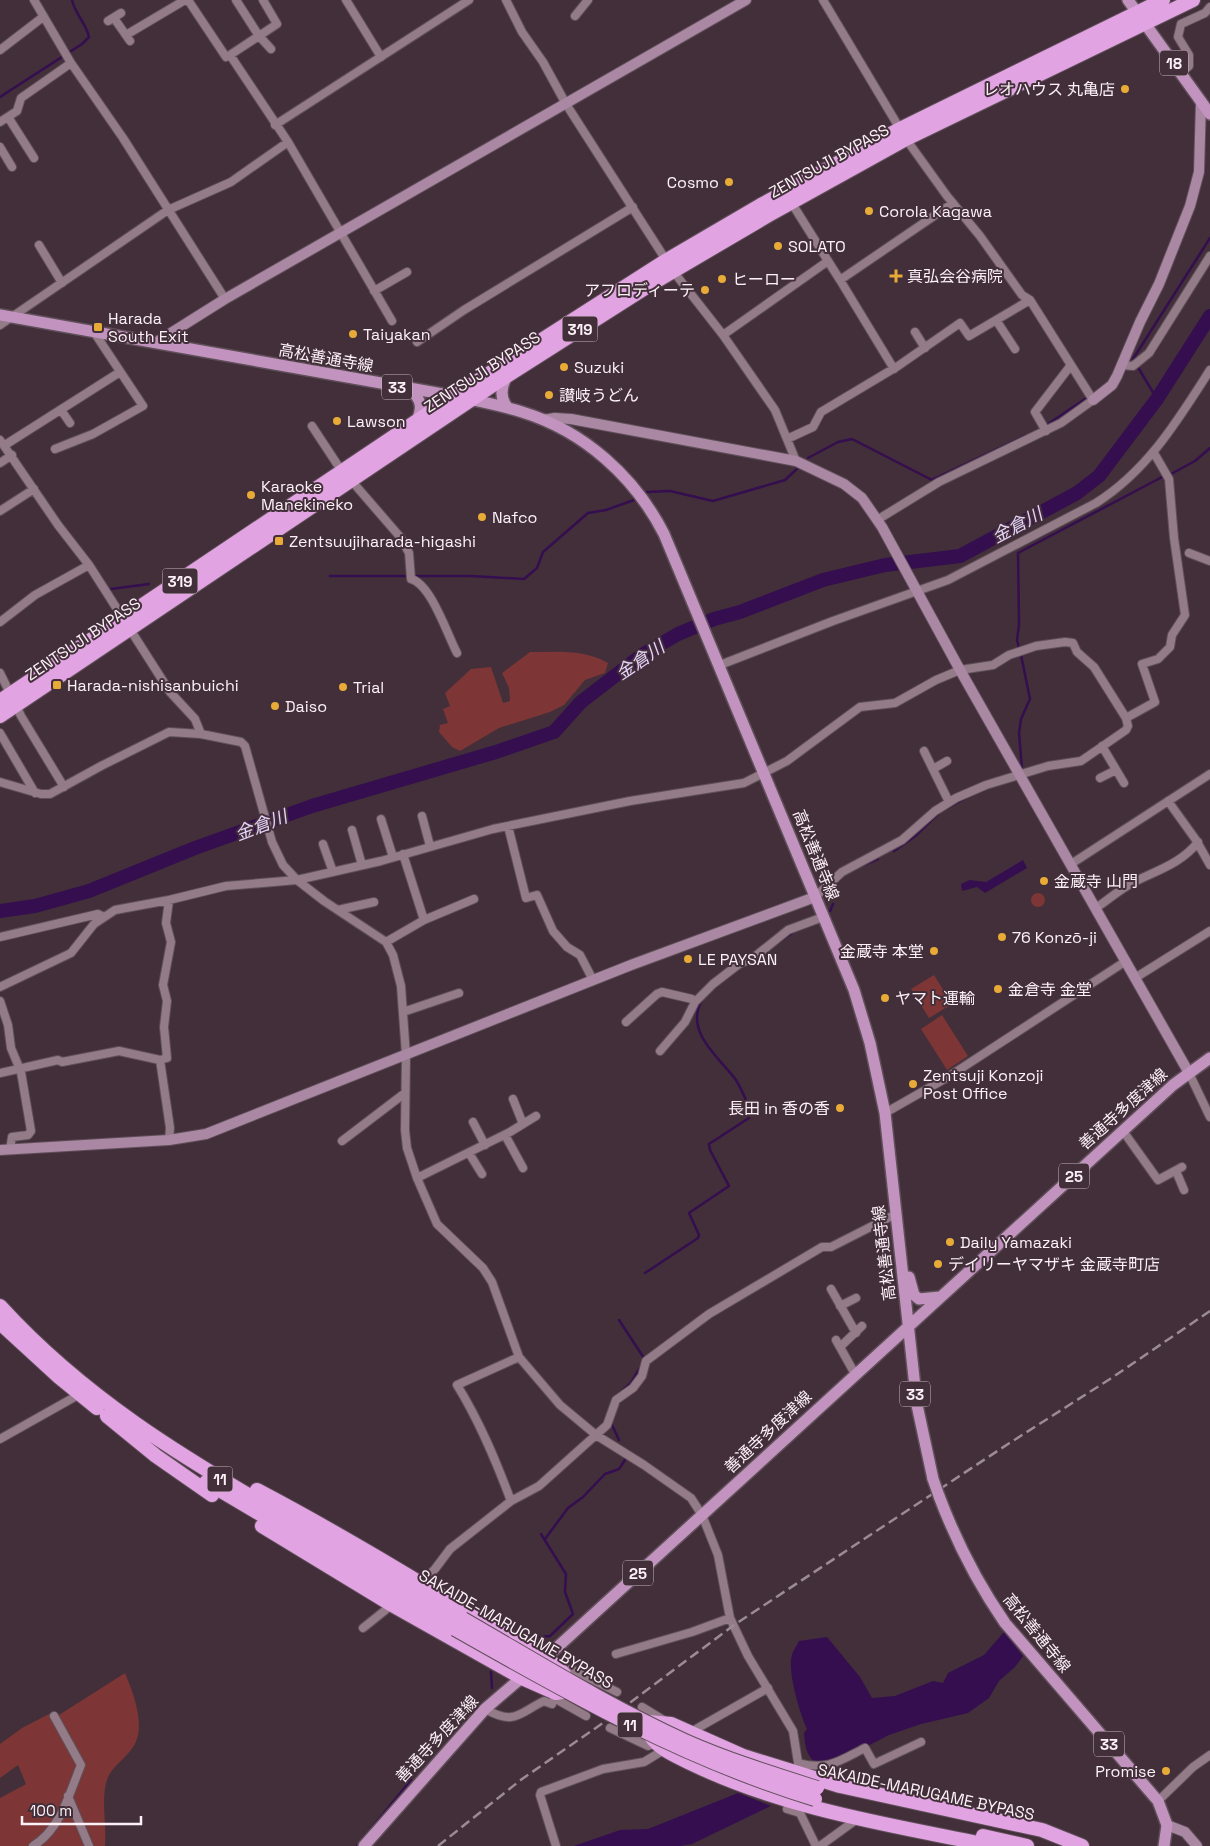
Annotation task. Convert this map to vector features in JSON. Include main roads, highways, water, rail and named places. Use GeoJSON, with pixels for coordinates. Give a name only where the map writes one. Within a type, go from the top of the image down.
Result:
{"type":"FeatureCollection","features":[{"type":"Feature","properties":{"kind":"highway","name":"ZENTSUJI BYPASS"},"geometry":{"type":"LineString","coordinates":[[1141,17],[1163,0]]}},
{"type":"Feature","properties":{"kind":"highway","name":"ZENTSUJI BYPASS"},"geometry":{"type":"LineString","coordinates":[[0,716],[9,700],[128,623],[347,476],[471,400],[761,205],[1141,17],[1193,0]]}},
{"type":"Feature","properties":{"kind":"highway","name":"ZENTSUJI BYPASS"},"geometry":{"type":"LineString","coordinates":[[347,476],[454,396],[670,266],[791,202],[903,134]]}},
{"type":"Feature","properties":{"kind":"highway","name":"SAKAIDE-MARUGAME BYPASS"},"geometry":{"type":"LineString","coordinates":[[0,1306],[63,1368],[112,1408],[148,1433],[214,1476],[459,1624],[580,1700],[682,1750],[729,1770],[816,1793],[894,1818],[1026,1846]]}},
{"type":"Feature","properties":{"kind":"highway","name":"SAKAIDE-MARUGAME BYPASS"},"geometry":{"type":"LineString","coordinates":[[0,1323],[107,1416],[209,1484],[459,1624]]}},
{"type":"Feature","properties":{"kind":"highway"},"geometry":{"type":"LineString","coordinates":[[107,1416],[150,1451],[218,1499],[553,1698],[572,1689],[563,1672],[546,1658],[419,1585],[318,1522],[148,1433]]}},
{"type":"Feature","properties":{"kind":"highway"},"geometry":{"type":"LineString","coordinates":[[993,1846],[789,1802],[718,1776],[660,1746],[641,1723],[667,1725],[743,1756],[799,1768],[840,1786],[1042,1830],[1081,1846]]}},
{"type":"Feature","properties":{"kind":"highway","name":"SAKAIDE-MARUGAME BYPASS"},"geometry":{"type":"LineString","coordinates":[[816,1793],[1031,1832],[1081,1846]]}},
{"type":"Feature","properties":{"kind":"main road","name":"18"},"geometry":{"type":"LineString","coordinates":[[1128,0],[1210,114]]}},
{"type":"Feature","properties":{"kind":"main road","name":"高松善通寺線"},"geometry":{"type":"LineString","coordinates":[[5,316],[454,396],[508,408],[543,420],[584,442],[630,482],[655,517],[697,610],[864,1020],[884,1113],[917,1405],[933,1479],[939,1496],[968,1561],[987,1596],[1005,1623],[1158,1802],[1167,1825],[1164,1846]]}},
{"type":"Feature","properties":{"kind":"main road"},"geometry":{"type":"LineString","coordinates":[[507,376],[501,391],[504,404],[508,408]]}},
{"type":"Feature","properties":{"kind":"main road"},"geometry":{"type":"LineString","coordinates":[[410,389],[419,398],[421,404],[416,423]]}},
{"type":"Feature","properties":{"kind":"main road","name":"善通寺多度津線"},"geometry":{"type":"LineString","coordinates":[[364,1846],[485,1708],[546,1658],[1123,1131],[1189,1073],[1210,1058]]}},
{"type":"Feature","properties":{"kind":"main road"},"geometry":{"type":"LineString","coordinates":[[898,1238],[904,1248],[914,1295],[919,1299],[940,1297]]}},
{"type":"Feature","properties":{"kind":"main road"},"geometry":{"type":"LineString","coordinates":[[906,1307],[913,1313],[924,1312]]}},
{"type":"Feature","properties":{"kind":"main road"},"geometry":{"type":"LineString","coordinates":[[884,1348],[895,1345],[906,1349],[911,1392],[917,1405]]}},
{"type":"Feature","properties":{"kind":"waterway"},"geometry":{"type":"LineString","coordinates":[[0,97],[82,44],[89,37],[72,0]]}},
{"type":"Feature","properties":{"kind":"waterway"},"geometry":{"type":"LineString","coordinates":[[1157,399],[1133,359],[1210,238]]}},
{"type":"Feature","properties":{"kind":"waterway","name":"金倉川"},"geometry":{"type":"LineString","coordinates":[[0,911],[35,906],[89,891],[195,848],[312,806],[496,752],[554,732],[581,702],[642,655],[678,634],[714,619],[740,612],[823,580],[885,565],[960,556],[1077,493],[1099,476],[1157,399],[1210,316]]}},
{"type":"Feature","properties":{"kind":"waterway"},"geometry":{"type":"LineString","coordinates":[[1045,426],[1088,397]]}},
{"type":"Feature","properties":{"kind":"waterway"},"geometry":{"type":"LineString","coordinates":[[808,458],[838,442],[852,439],[932,480],[1025,436]]}},
{"type":"Feature","properties":{"kind":"waterway"},"geometry":{"type":"LineString","coordinates":[[1171,474],[1195,461],[1210,448]]}},
{"type":"Feature","properties":{"kind":"waterway"},"geometry":{"type":"LineString","coordinates":[[647,492],[670,491],[713,501],[785,480],[799,467]]}},
{"type":"Feature","properties":{"kind":"waterway"},"geometry":{"type":"LineString","coordinates":[[1019,648],[1017,640],[1019,625],[1018,553],[1164,476]]}},
{"type":"Feature","properties":{"kind":"waterway"},"geometry":{"type":"LineString","coordinates":[[330,576],[471,576],[524,579],[537,568],[543,552],[588,513],[606,510],[634,500]]}},
{"type":"Feature","properties":{"kind":"waterway"},"geometry":{"type":"LineString","coordinates":[[111,589],[149,584]]}},
{"type":"Feature","properties":{"kind":"waterway"},"geometry":{"type":"LineString","coordinates":[[1021,655],[1030,699],[1021,719],[1019,733],[1022,769]]}},
{"type":"Feature","properties":{"kind":"waterway"},"geometry":{"type":"LineString","coordinates":[[947,808],[966,798]]}},
{"type":"Feature","properties":{"kind":"waterway"},"geometry":{"type":"LineString","coordinates":[[894,851],[914,837],[940,812]]}},
{"type":"Feature","properties":{"kind":"waterway"},"geometry":{"type":"LineString","coordinates":[[861,866],[878,859]]}},
{"type":"Feature","properties":{"kind":"waterway"},"geometry":{"type":"LineString","coordinates":[[830,911],[833,904]]}},
{"type":"Feature","properties":{"kind":"waterway"},"geometry":{"type":"LineString","coordinates":[[779,942],[795,931],[815,924]]}},
{"type":"Feature","properties":{"kind":"waterway"},"geometry":{"type":"LineString","coordinates":[[702,1000],[697,1023],[700,1033],[713,1053],[736,1080],[750,1113]]}},
{"type":"Feature","properties":{"kind":"waterway"},"geometry":{"type":"LineString","coordinates":[[645,1273],[698,1238],[699,1235],[689,1213],[729,1186],[710,1150],[709,1144],[749,1118]]}},
{"type":"Feature","properties":{"kind":"waterway"},"geometry":{"type":"LineString","coordinates":[[619,1320],[644,1358]]}},
{"type":"Feature","properties":{"kind":"waterway"},"geometry":{"type":"LineString","coordinates":[[614,1398],[631,1383],[641,1366]]}},
{"type":"Feature","properties":{"kind":"waterway"},"geometry":{"type":"LineString","coordinates":[[612,1425],[619,1440]]}},
{"type":"Feature","properties":{"kind":"waterway"},"geometry":{"type":"LineString","coordinates":[[545,1539],[568,1508],[583,1497],[605,1474],[619,1469],[627,1457]]}},
{"type":"Feature","properties":{"kind":"waterway"},"geometry":{"type":"LineString","coordinates":[[533,1638],[550,1636],[573,1614],[565,1592],[566,1574],[541,1534]]}},
{"type":"Feature","properties":{"kind":"waterway"},"geometry":{"type":"LineString","coordinates":[[491,1672],[492,1688]]}},
{"type":"Feature","properties":{"kind":"waterway"},"geometry":{"type":"LineString","coordinates":[[357,1846],[411,1780]]}},
{"type":"Feature","properties":{"kind":"railway"},"geometry":{"type":"LineString","coordinates":[[438,1846],[522,1779],[600,1725],[734,1625],[1110,1379],[1210,1311]]}},
{"type":"Feature","properties":{"kind":"place","name":"レオハウス 丸亀店"},"geometry":{"type":"Point","coordinates":[1125,89]}},
{"type":"Feature","properties":{"kind":"place","name":"Cosmo"},"geometry":{"type":"Point","coordinates":[729,182]}},
{"type":"Feature","properties":{"kind":"place","name":"Corola Kagawa"},"geometry":{"type":"Point","coordinates":[869,211]}},
{"type":"Feature","properties":{"kind":"place","name":"SOLATO"},"geometry":{"type":"Point","coordinates":[778,246]}},
{"type":"Feature","properties":{"kind":"place","name":"真弘会谷病院"},"geometry":{"type":"Point","coordinates":[896,276]}},
{"type":"Feature","properties":{"kind":"place","name":"ヒーロー"},"geometry":{"type":"Point","coordinates":[722,279]}},
{"type":"Feature","properties":{"kind":"place","name":"アフロディーテ"},"geometry":{"type":"Point","coordinates":[705,290]}},
{"type":"Feature","properties":{"kind":"place","name":"Harada South Exit"},"geometry":{"type":"Point","coordinates":[98,327]}},
{"type":"Feature","properties":{"kind":"place","name":"Taiyakan"},"geometry":{"type":"Point","coordinates":[353,334]}},
{"type":"Feature","properties":{"kind":"place","name":"Suzuki"},"geometry":{"type":"Point","coordinates":[564,367]}},
{"type":"Feature","properties":{"kind":"place","name":"讃岐うどん"},"geometry":{"type":"Point","coordinates":[549,395]}},
{"type":"Feature","properties":{"kind":"place","name":"Lawson"},"geometry":{"type":"Point","coordinates":[337,421]}},
{"type":"Feature","properties":{"kind":"place","name":"Karaoke Manekineko"},"geometry":{"type":"Point","coordinates":[251,495]}},
{"type":"Feature","properties":{"kind":"place","name":"Nafco"},"geometry":{"type":"Point","coordinates":[482,517]}},
{"type":"Feature","properties":{"kind":"place","name":"Zentsuujiharada-higashi"},"geometry":{"type":"Point","coordinates":[279,541]}},
{"type":"Feature","properties":{"kind":"place","name":"Harada-nishisanbuichi"},"geometry":{"type":"Point","coordinates":[57,685]}},
{"type":"Feature","properties":{"kind":"place","name":"Trial"},"geometry":{"type":"Point","coordinates":[343,687]}},
{"type":"Feature","properties":{"kind":"place","name":"Daiso"},"geometry":{"type":"Point","coordinates":[275,706]}},
{"type":"Feature","properties":{"kind":"place","name":"金蔵寺 山門"},"geometry":{"type":"Point","coordinates":[1044,881]}},
{"type":"Feature","properties":{"kind":"place","name":"76 Konzō-ji"},"geometry":{"type":"Point","coordinates":[1002,937]}},
{"type":"Feature","properties":{"kind":"place","name":"金蔵寺 本堂"},"geometry":{"type":"Point","coordinates":[934,951]}},
{"type":"Feature","properties":{"kind":"place","name":"LE PAYSAN"},"geometry":{"type":"Point","coordinates":[688,959]}},
{"type":"Feature","properties":{"kind":"place","name":"金倉寺 金堂"},"geometry":{"type":"Point","coordinates":[998,989]}},
{"type":"Feature","properties":{"kind":"place","name":"ヤマト運輸"},"geometry":{"type":"Point","coordinates":[885,998]}},
{"type":"Feature","properties":{"kind":"place","name":"Zentsuji Konzoji Post Office"},"geometry":{"type":"Point","coordinates":[913,1084]}},
{"type":"Feature","properties":{"kind":"place","name":"長田 in 香の香"},"geometry":{"type":"Point","coordinates":[840,1108]}},
{"type":"Feature","properties":{"kind":"place","name":"Daily Yamazaki"},"geometry":{"type":"Point","coordinates":[950,1242]}},
{"type":"Feature","properties":{"kind":"place","name":"デイリーヤマザキ 金蔵寺町店"},"geometry":{"type":"Point","coordinates":[938,1264]}},
{"type":"Feature","properties":{"kind":"place","name":"Promise"},"geometry":{"type":"Point","coordinates":[1166,1771]}}]}
